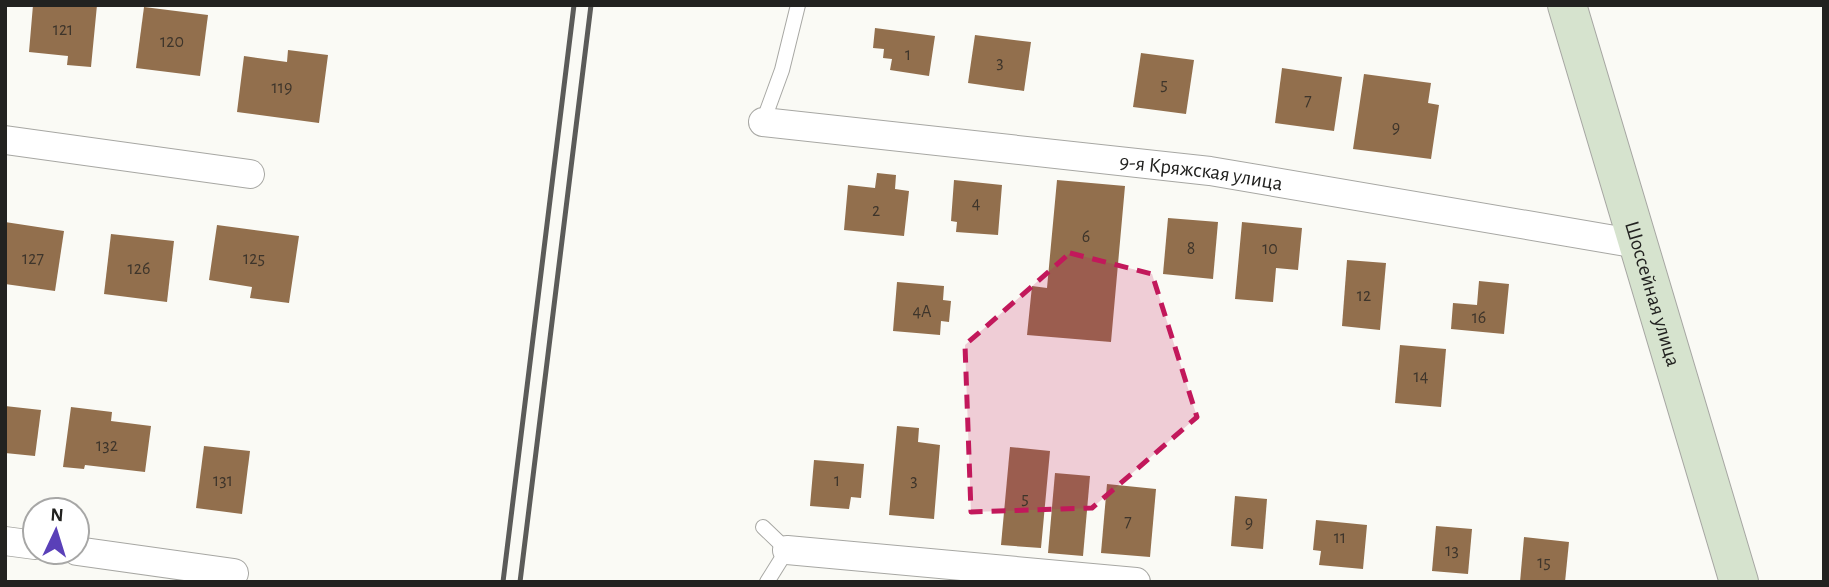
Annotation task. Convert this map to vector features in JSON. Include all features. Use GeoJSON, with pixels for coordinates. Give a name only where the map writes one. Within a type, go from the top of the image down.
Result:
{"type":"FeatureCollection","features":[{"type":"Feature","properties":{"kind":"main road","name":"Шоссейная улица"},"geometry":{"type":"LineString","coordinates":[[1567,5],[1739,582]]}},
{"type":"Feature","properties":{"kind":"street","name":"9-я Кряжская улица"},"geometry":{"type":"LineString","coordinates":[[763,122],[1210,171],[1638,244]]}},
{"type":"Feature","properties":{"kind":"street"},"geometry":{"type":"LineString","coordinates":[[5,140],[250,174]]}},
{"type":"Feature","properties":{"kind":"street"},"geometry":{"type":"LineString","coordinates":[[787,550],[1136,582]]}},
{"type":"Feature","properties":{"kind":"street"},"geometry":{"type":"LineString","coordinates":[[91,553],[234,573]]}},
{"type":"Feature","properties":{"kind":"lane"},"geometry":{"type":"LineString","coordinates":[[763,122],[782,70],[798,5]]}},
{"type":"Feature","properties":{"kind":"lane"},"geometry":{"type":"LineString","coordinates":[[763,527],[787,550],[767,582]]}},
{"type":"Feature","properties":{"kind":"highlighted area"},"geometry":{"type":"Polygon","coordinates":[[[1070,253],[1152,274],[1197,417],[1092,508],[971,512],[965,345],[1070,253]]]}},
{"type":"Feature","properties":{"kind":"building"},"geometry":{"type":"Polygon","coordinates":[[[33,5],[97,5],[91,67],[67,65],[68,56],[29,52],[33,5]]]}},
{"type":"Feature","properties":{"kind":"building"},"geometry":{"type":"Polygon","coordinates":[[[144,7],[208,15],[200,76],[136,68],[144,7]]]}},
{"type":"Feature","properties":{"kind":"building"},"geometry":{"type":"Polygon","coordinates":[[[875,28],[935,36],[929,76],[890,70],[892,59],[883,58],[884,49],[873,48],[875,28]]]}},
{"type":"Feature","properties":{"kind":"building"},"geometry":{"type":"Polygon","coordinates":[[[975,35],[1031,42],[1024,91],[968,83],[975,35]]]}},
{"type":"Feature","properties":{"kind":"building"},"geometry":{"type":"Polygon","coordinates":[[[288,50],[328,55],[319,123],[237,112],[244,56],[287,62],[288,50]]]}},
{"type":"Feature","properties":{"kind":"building"},"geometry":{"type":"Polygon","coordinates":[[[1141,53],[1194,60],[1186,114],[1133,107],[1141,53]]]}},
{"type":"Feature","properties":{"kind":"building"},"geometry":{"type":"Polygon","coordinates":[[[1282,68],[1342,77],[1334,131],[1275,123],[1282,68]]]}},
{"type":"Feature","properties":{"kind":"building"},"geometry":{"type":"Polygon","coordinates":[[[1364,74],[1431,83],[1428,103],[1439,105],[1431,159],[1353,149],[1364,74]]]}},
{"type":"Feature","properties":{"kind":"building"},"geometry":{"type":"Polygon","coordinates":[[[877,173],[896,175],[895,189],[909,191],[904,236],[844,230],[848,185],[875,188],[877,173]]]}},
{"type":"Feature","properties":{"kind":"building"},"geometry":{"type":"Polygon","coordinates":[[[954,180],[1002,185],[998,235],[956,232],[957,222],[951,221],[954,180]]]}},
{"type":"Feature","properties":{"kind":"building"},"geometry":{"type":"Polygon","coordinates":[[[1057,180],[1125,186],[1111,342],[1027,335],[1032,286],[1047,288],[1057,180]]]}},
{"type":"Feature","properties":{"kind":"building"},"geometry":{"type":"Polygon","coordinates":[[[1168,218],[1218,222],[1213,279],[1163,274],[1168,218]]]}},
{"type":"Feature","properties":{"kind":"building"},"geometry":{"type":"Polygon","coordinates":[[[5,222],[64,231],[55,291],[5,284],[5,222]]]}},
{"type":"Feature","properties":{"kind":"building"},"geometry":{"type":"Polygon","coordinates":[[[1242,222],[1302,228],[1298,270],[1276,268],[1273,302],[1235,299],[1242,222]]]}},
{"type":"Feature","properties":{"kind":"building"},"geometry":{"type":"Polygon","coordinates":[[[217,225],[299,236],[289,303],[250,298],[252,287],[209,280],[217,225]]]}},
{"type":"Feature","properties":{"kind":"building"},"geometry":{"type":"Polygon","coordinates":[[[111,234],[174,241],[167,302],[104,294],[111,234]]]}},
{"type":"Feature","properties":{"kind":"building"},"geometry":{"type":"Polygon","coordinates":[[[1347,260],[1386,263],[1380,330],[1342,326],[1347,260]]]}},
{"type":"Feature","properties":{"kind":"building"},"geometry":{"type":"Polygon","coordinates":[[[1479,281],[1509,284],[1504,334],[1451,329],[1453,303],[1477,305],[1479,281]]]}},
{"type":"Feature","properties":{"kind":"building"},"geometry":{"type":"Polygon","coordinates":[[[897,282],[944,286],[943,300],[951,301],[949,322],[941,321],[940,335],[893,331],[897,282]]]}},
{"type":"Feature","properties":{"kind":"building"},"geometry":{"type":"Polygon","coordinates":[[[1400,345],[1446,349],[1441,407],[1395,403],[1400,345]]]}},
{"type":"Feature","properties":{"kind":"building"},"geometry":{"type":"Polygon","coordinates":[[[5,406],[41,410],[35,456],[5,453],[5,406]]]}},
{"type":"Feature","properties":{"kind":"building"},"geometry":{"type":"Polygon","coordinates":[[[71,407],[112,412],[111,421],[151,426],[145,472],[85,465],[84,469],[63,467],[71,407]]]}},
{"type":"Feature","properties":{"kind":"building"},"geometry":{"type":"Polygon","coordinates":[[[897,426],[919,428],[918,442],[940,445],[934,519],[889,515],[897,426]]]}},
{"type":"Feature","properties":{"kind":"building"},"geometry":{"type":"Polygon","coordinates":[[[204,446],[250,451],[242,514],[196,508],[204,446]]]}},
{"type":"Feature","properties":{"kind":"building"},"geometry":{"type":"Polygon","coordinates":[[[1010,447],[1050,451],[1041,548],[1001,545],[1010,447]]]}},
{"type":"Feature","properties":{"kind":"building"},"geometry":{"type":"Polygon","coordinates":[[[814,460],[864,464],[861,498],[851,497],[849,509],[810,506],[814,460]]]}},
{"type":"Feature","properties":{"kind":"building"},"geometry":{"type":"Polygon","coordinates":[[[1055,473],[1090,476],[1083,556],[1048,553],[1055,473]]]}},
{"type":"Feature","properties":{"kind":"building"},"geometry":{"type":"Polygon","coordinates":[[[1107,484],[1156,489],[1150,557],[1101,553],[1107,484]]]}},
{"type":"Feature","properties":{"kind":"building"},"geometry":{"type":"Polygon","coordinates":[[[1235,496],[1267,499],[1263,549],[1231,546],[1235,496]]]}},
{"type":"Feature","properties":{"kind":"building"},"geometry":{"type":"Polygon","coordinates":[[[1316,520],[1367,525],[1363,569],[1319,565],[1321,551],[1313,550],[1316,520]]]}},
{"type":"Feature","properties":{"kind":"building"},"geometry":{"type":"Polygon","coordinates":[[[1436,526],[1472,529],[1468,574],[1432,571],[1436,526]]]}},
{"type":"Feature","properties":{"kind":"building"},"geometry":{"type":"Polygon","coordinates":[[[1524,537],[1569,542],[1565,582],[1520,582],[1524,537]]]}},
{"type":"Feature","properties":{"kind":"railway"},"geometry":{"type":"LineString","coordinates":[[503,582],[574,5]]}},
{"type":"Feature","properties":{"kind":"railway"},"geometry":{"type":"LineString","coordinates":[[520,582],[591,5]]}}]}
